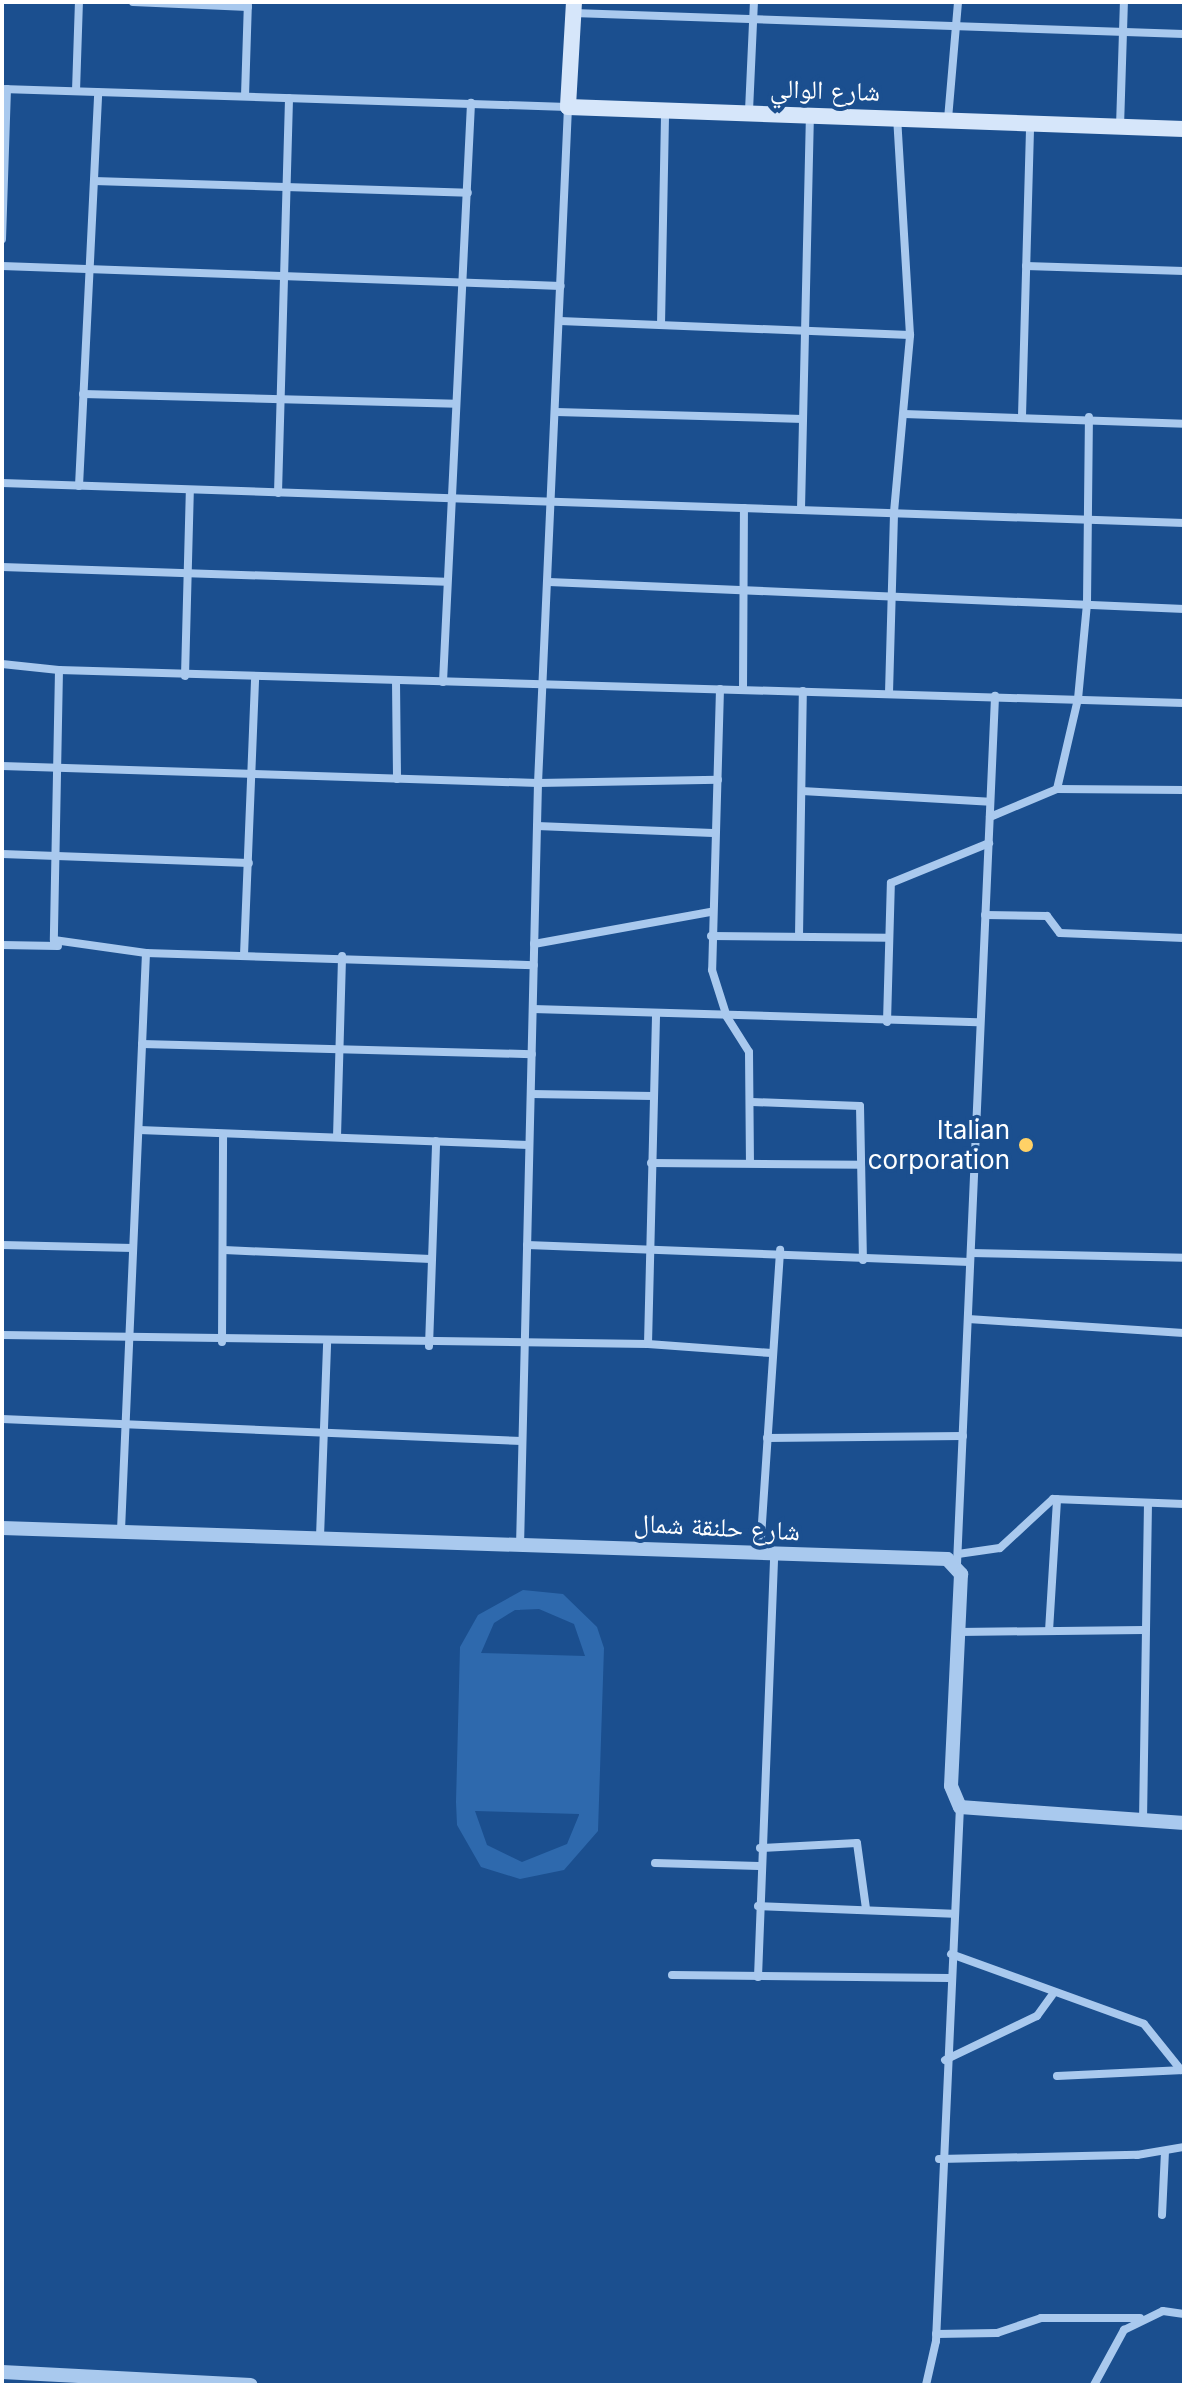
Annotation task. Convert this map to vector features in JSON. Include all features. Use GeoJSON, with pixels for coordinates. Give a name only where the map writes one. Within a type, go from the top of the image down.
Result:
{"type":"FeatureCollection","features":[{"type":"Feature","properties":{"kind":"main road"},"geometry":{"type":"LineString","coordinates":[[568,107],[574,7]]}},
{"type":"Feature","properties":{"kind":"main road","name":"شارع الوالي"},"geometry":{"type":"LineString","coordinates":[[568,107],[749,111],[1184,129]]}},
{"type":"Feature","properties":{"kind":"street"},"geometry":{"type":"LineString","coordinates":[[76,91],[79,2]]}},
{"type":"Feature","properties":{"kind":"street"},"geometry":{"type":"LineString","coordinates":[[133,2],[248,4],[245,96]]}},
{"type":"Feature","properties":{"kind":"street"},"geometry":{"type":"LineString","coordinates":[[749,111],[751,14],[754,2]]}},
{"type":"Feature","properties":{"kind":"street"},"geometry":{"type":"LineString","coordinates":[[948,119],[958,2]]}},
{"type":"Feature","properties":{"kind":"street"},"geometry":{"type":"LineString","coordinates":[[1120,127],[1124,2]]}},
{"type":"Feature","properties":{"kind":"street"},"geometry":{"type":"LineString","coordinates":[[574,7],[1184,34]]}},
{"type":"Feature","properties":{"kind":"street"},"geometry":{"type":"LineString","coordinates":[[2,239],[4,89],[568,107],[553,502],[538,783],[520,1545]]}},
{"type":"Feature","properties":{"kind":"street"},"geometry":{"type":"LineString","coordinates":[[79,486],[98,92]]}},
{"type":"Feature","properties":{"kind":"street"},"geometry":{"type":"LineString","coordinates":[[278,493],[289,98]]}},
{"type":"Feature","properties":{"kind":"street"},"geometry":{"type":"LineString","coordinates":[[443,682],[449,497],[465,283],[471,103]]}},
{"type":"Feature","properties":{"kind":"street"},"geometry":{"type":"LineString","coordinates":[[661,325],[665,109]]}},
{"type":"Feature","properties":{"kind":"street"},"geometry":{"type":"LineString","coordinates":[[801,509],[810,114]]}},
{"type":"Feature","properties":{"kind":"street"},"geometry":{"type":"LineString","coordinates":[[889,693],[894,512],[910,335],[897,117]]}},
{"type":"Feature","properties":{"kind":"street"},"geometry":{"type":"LineString","coordinates":[[1022,416],[1030,123]]}},
{"type":"Feature","properties":{"kind":"street"},"geometry":{"type":"LineString","coordinates":[[94,181],[468,193]]}},
{"type":"Feature","properties":{"kind":"street"},"geometry":{"type":"LineString","coordinates":[[2,266],[561,286]]}},
{"type":"Feature","properties":{"kind":"street"},"geometry":{"type":"LineString","coordinates":[[1026,266],[1184,271]]}},
{"type":"Feature","properties":{"kind":"street"},"geometry":{"type":"LineString","coordinates":[[560,321],[910,335]]}},
{"type":"Feature","properties":{"kind":"street"},"geometry":{"type":"LineString","coordinates":[[83,394],[456,404]]}},
{"type":"Feature","properties":{"kind":"street"},"geometry":{"type":"LineString","coordinates":[[556,412],[803,419]]}},
{"type":"Feature","properties":{"kind":"street"},"geometry":{"type":"LineString","coordinates":[[904,414],[1089,417],[1184,424]]}},
{"type":"Feature","properties":{"kind":"street"},"geometry":{"type":"LineString","coordinates":[[1057,789],[1078,699],[1087,603],[1089,417]]}},
{"type":"Feature","properties":{"kind":"street"},"geometry":{"type":"LineString","coordinates":[[2,483],[1088,517],[1184,523]]}},
{"type":"Feature","properties":{"kind":"street"},"geometry":{"type":"LineString","coordinates":[[185,676],[190,490]]}},
{"type":"Feature","properties":{"kind":"street"},"geometry":{"type":"LineString","coordinates":[[743,690],[744,508]]}},
{"type":"Feature","properties":{"kind":"street"},"geometry":{"type":"LineString","coordinates":[[2,567],[446,582]]}},
{"type":"Feature","properties":{"kind":"street"},"geometry":{"type":"LineString","coordinates":[[549,582],[743,593],[1087,603],[1184,609]]}},
{"type":"Feature","properties":{"kind":"street"},"geometry":{"type":"LineString","coordinates":[[2,664],[185,676],[1184,703]]}},
{"type":"Feature","properties":{"kind":"street"},"geometry":{"type":"LineString","coordinates":[[58,946],[59,670]]}},
{"type":"Feature","properties":{"kind":"street"},"geometry":{"type":"LineString","coordinates":[[244,955],[255,677]]}},
{"type":"Feature","properties":{"kind":"street"},"geometry":{"type":"LineString","coordinates":[[396,681],[397,779]]}},
{"type":"Feature","properties":{"kind":"street"},"geometry":{"type":"LineString","coordinates":[[720,689],[710,912],[712,970],[727,1017],[749,1052],[752,1102],[750,1163]]}},
{"type":"Feature","properties":{"kind":"street"},"geometry":{"type":"LineString","coordinates":[[799,936],[803,691]]}},
{"type":"Feature","properties":{"kind":"street"},"geometry":{"type":"LineString","coordinates":[[926,2385],[936,2334],[939,2159],[960,1807],[951,1786],[958,1632],[957,1559],[978,1022],[995,696]]}},
{"type":"Feature","properties":{"kind":"street"},"geometry":{"type":"LineString","coordinates":[[2,766],[538,783],[718,780]]}},
{"type":"Feature","properties":{"kind":"street"},"geometry":{"type":"LineString","coordinates":[[990,817],[1057,789],[1184,790]]}},
{"type":"Feature","properties":{"kind":"street"},"geometry":{"type":"LineString","coordinates":[[802,791],[990,802]]}},
{"type":"Feature","properties":{"kind":"street"},"geometry":{"type":"LineString","coordinates":[[537,826],[713,833]]}},
{"type":"Feature","properties":{"kind":"street"},"geometry":{"type":"LineString","coordinates":[[887,1022],[891,883],[989,843]]}},
{"type":"Feature","properties":{"kind":"street"},"geometry":{"type":"LineString","coordinates":[[2,854],[249,863]]}},
{"type":"Feature","properties":{"kind":"street"},"geometry":{"type":"LineString","coordinates":[[534,944],[710,912]]}},
{"type":"Feature","properties":{"kind":"street"},"geometry":{"type":"LineString","coordinates":[[985,915],[1047,916],[1060,933],[1184,938]]}},
{"type":"Feature","properties":{"kind":"street"},"geometry":{"type":"LineString","coordinates":[[711,936],[888,938]]}},
{"type":"Feature","properties":{"kind":"street"},"geometry":{"type":"LineString","coordinates":[[2,945],[146,953],[342,956],[534,965]]}},
{"type":"Feature","properties":{"kind":"street"},"geometry":{"type":"LineString","coordinates":[[121,1531],[146,953]]}},
{"type":"Feature","properties":{"kind":"street"},"geometry":{"type":"LineString","coordinates":[[337,1137],[342,956]]}},
{"type":"Feature","properties":{"kind":"street"},"geometry":{"type":"LineString","coordinates":[[533,1009],[887,1022],[978,1022]]}},
{"type":"Feature","properties":{"kind":"street"},"geometry":{"type":"LineString","coordinates":[[648,1344],[656,1015]]}},
{"type":"Feature","properties":{"kind":"street"},"geometry":{"type":"LineString","coordinates":[[142,1044],[532,1054]]}},
{"type":"Feature","properties":{"kind":"street"},"geometry":{"type":"LineString","coordinates":[[531,1094],[653,1096]]}},
{"type":"Feature","properties":{"kind":"street"},"geometry":{"type":"LineString","coordinates":[[752,1102],[860,1106],[863,1260]]}},
{"type":"Feature","properties":{"kind":"street"},"geometry":{"type":"LineString","coordinates":[[139,1130],[529,1145]]}},
{"type":"Feature","properties":{"kind":"street"},"geometry":{"type":"LineString","coordinates":[[222,1342],[223,1135]]}},
{"type":"Feature","properties":{"kind":"street"},"geometry":{"type":"LineString","coordinates":[[429,1346],[436,1141]]}},
{"type":"Feature","properties":{"kind":"street"},"geometry":{"type":"LineString","coordinates":[[651,1163],[861,1165]]}},
{"type":"Feature","properties":{"kind":"street"},"geometry":{"type":"LineString","coordinates":[[2,1245],[133,1248]]}},
{"type":"Feature","properties":{"kind":"street"},"geometry":{"type":"LineString","coordinates":[[527,1245],[780,1250],[863,1260],[1184,1258]]}},
{"type":"Feature","properties":{"kind":"street"},"geometry":{"type":"LineString","coordinates":[[224,1250],[431,1259]]}},
{"type":"Feature","properties":{"kind":"street"},"geometry":{"type":"LineString","coordinates":[[758,1977],[767,1438],[780,1250]]}},
{"type":"Feature","properties":{"kind":"street"},"geometry":{"type":"LineString","coordinates":[[968,1319],[1184,1333]]}},
{"type":"Feature","properties":{"kind":"street"},"geometry":{"type":"LineString","coordinates":[[2,1335],[130,1342],[429,1346],[648,1344],[772,1353]]}},
{"type":"Feature","properties":{"kind":"street"},"geometry":{"type":"LineString","coordinates":[[320,1537],[327,1344]]}},
{"type":"Feature","properties":{"kind":"street"},"geometry":{"type":"LineString","coordinates":[[2,1419],[522,1441]]}},
{"type":"Feature","properties":{"kind":"street"},"geometry":{"type":"LineString","coordinates":[[767,1438],[963,1436]]}},
{"type":"Feature","properties":{"kind":"street"},"geometry":{"type":"LineString","coordinates":[[957,1559],[1000,1548],[1057,1499],[1184,1504]]}},
{"type":"Feature","properties":{"kind":"street"},"geometry":{"type":"LineString","coordinates":[[1049,1631],[1057,1499]]}},
{"type":"Feature","properties":{"kind":"street"},"geometry":{"type":"LineString","coordinates":[[1143,1822],[1148,1503]]}},
{"type":"Feature","properties":{"kind":"street","name":"شارع حلنقة شمال"},"geometry":{"type":"LineString","coordinates":[[2,1528],[957,1559]]}},
{"type":"Feature","properties":{"kind":"street"},"geometry":{"type":"LineString","coordinates":[[958,1632],[1144,1630]]}},
{"type":"Feature","properties":{"kind":"street"},"geometry":{"type":"LineString","coordinates":[[960,1807],[1184,1823]]}},
{"type":"Feature","properties":{"kind":"street"},"geometry":{"type":"LineString","coordinates":[[760,1848],[857,1843],[866,1909]]}},
{"type":"Feature","properties":{"kind":"street"},"geometry":{"type":"LineString","coordinates":[[655,1863],[759,1866]]}},
{"type":"Feature","properties":{"kind":"street"},"geometry":{"type":"LineString","coordinates":[[758,1906],[953,1914]]}},
{"type":"Feature","properties":{"kind":"street"},"geometry":{"type":"LineString","coordinates":[[951,1954],[1052,1995],[1144,2024],[1182,2070]]}},
{"type":"Feature","properties":{"kind":"street"},"geometry":{"type":"LineString","coordinates":[[672,1975],[949,1978]]}},
{"type":"Feature","properties":{"kind":"street"},"geometry":{"type":"LineString","coordinates":[[945,2060],[1037,2016],[1052,1995]]}},
{"type":"Feature","properties":{"kind":"street"},"geometry":{"type":"LineString","coordinates":[[1057,2076],[1182,2070]]}},
{"type":"Feature","properties":{"kind":"street"},"geometry":{"type":"LineString","coordinates":[[939,2159],[1165,2152],[1184,2147]]}},
{"type":"Feature","properties":{"kind":"street"},"geometry":{"type":"LineString","coordinates":[[1162,2215],[1165,2152]]}},
{"type":"Feature","properties":{"kind":"street"},"geometry":{"type":"LineString","coordinates":[[936,2334],[997,2333],[1041,2318],[1140,2318],[1184,2314]]}},
{"type":"Feature","properties":{"kind":"street"},"geometry":{"type":"LineString","coordinates":[[1094,2385],[1112,2346],[1140,2318]]}},
{"type":"Feature","properties":{"kind":"street"},"geometry":{"type":"LineString","coordinates":[[2,2372],[251,2385]]}},
{"type":"Feature","properties":{"kind":"shaded area"},"geometry":{"type":"Polygon","coordinates":[[[523,1590],[563,1594],[597,1627],[604,1648],[598,1831],[564,1870],[520,1879],[481,1867],[457,1825],[460,1647],[478,1615],[523,1590]],[[539,1609],[515,1610],[494,1623],[481,1653],[585,1656],[574,1624],[539,1609]],[[475,1811],[487,1845],[522,1862],[567,1844],[579,1815],[579,1814],[475,1811]]]}},
{"type":"Feature","properties":{"kind":"place","name":"Italian corporation"},"geometry":{"type":"Point","coordinates":[1026,1145]}}]}
